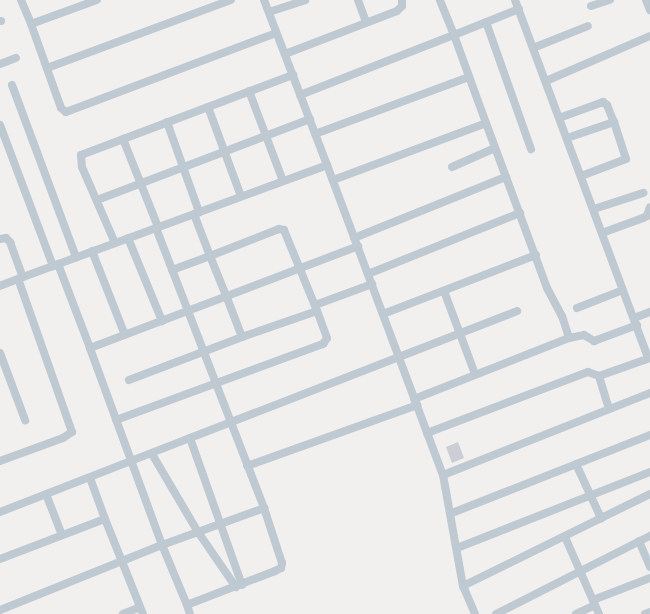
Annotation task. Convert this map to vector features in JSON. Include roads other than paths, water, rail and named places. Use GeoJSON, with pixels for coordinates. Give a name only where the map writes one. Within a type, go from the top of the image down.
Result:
{"type":"FeatureCollection","features":[{"type":"Feature","properties":{"kind":"street"},"geometry":{"type":"LineString","coordinates":[[21,0],[61,108],[66,112],[72,112],[276,33]]}},
{"type":"Feature","properties":{"kind":"street"},"geometry":{"type":"LineString","coordinates":[[31,24],[96,0]]}},
{"type":"Feature","properties":{"kind":"street"},"geometry":{"type":"LineString","coordinates":[[47,68],[231,0]]}},
{"type":"Feature","properties":{"kind":"street"},"geometry":{"type":"LineString","coordinates":[[264,0],[358,246],[443,475],[452,513],[464,586],[476,614]]}},
{"type":"Feature","properties":{"kind":"street"},"geometry":{"type":"LineString","coordinates":[[268,12],[305,0]]}},
{"type":"Feature","properties":{"kind":"street"},"geometry":{"type":"LineString","coordinates":[[358,0],[366,22]]}},
{"type":"Feature","properties":{"kind":"street"},"geometry":{"type":"LineString","coordinates":[[285,54],[397,11],[402,6],[402,0]]}},
{"type":"Feature","properties":{"kind":"street"},"geometry":{"type":"LineString","coordinates":[[427,433],[588,372],[599,376],[649,358],[515,0]]}},
{"type":"Feature","properties":{"kind":"street"},"geometry":{"type":"LineString","coordinates":[[590,6],[610,0]]}},
{"type":"Feature","properties":{"kind":"street"},"geometry":{"type":"LineString","coordinates":[[646,0],[650,10]]}},
{"type":"Feature","properties":{"kind":"street"},"geometry":{"type":"LineString","coordinates":[[442,1],[547,288],[562,316],[569,338]]}},
{"type":"Feature","properties":{"kind":"street"},"geometry":{"type":"LineString","coordinates":[[300,95],[519,9]]}},
{"type":"Feature","properties":{"kind":"street"},"geometry":{"type":"LineString","coordinates":[[486,22],[531,149]]}},
{"type":"Feature","properties":{"kind":"street"},"geometry":{"type":"LineString","coordinates":[[533,48],[588,26]]}},
{"type":"Feature","properties":{"kind":"street"},"geometry":{"type":"LineString","coordinates":[[546,82],[650,36]]}},
{"type":"Feature","properties":{"kind":"street"},"geometry":{"type":"LineString","coordinates":[[0,64],[16,58]]}},
{"type":"Feature","properties":{"kind":"street"},"geometry":{"type":"LineString","coordinates":[[115,243],[82,167],[81,155],[293,75]]}},
{"type":"Feature","properties":{"kind":"street"},"geometry":{"type":"LineString","coordinates":[[315,134],[469,77]]}},
{"type":"Feature","properties":{"kind":"street"},"geometry":{"type":"LineString","coordinates":[[12,84],[76,257]]}},
{"type":"Feature","properties":{"kind":"street"},"geometry":{"type":"LineString","coordinates":[[249,91],[283,181]]}},
{"type":"Feature","properties":{"kind":"street"},"geometry":{"type":"LineString","coordinates":[[559,118],[603,102],[607,105],[614,122],[626,159],[581,176]]}},
{"type":"Feature","properties":{"kind":"street"},"geometry":{"type":"LineString","coordinates":[[208,107],[241,196]]}},
{"type":"Feature","properties":{"kind":"street"},"geometry":{"type":"LineString","coordinates":[[97,200],[225,153],[310,119]]}},
{"type":"Feature","properties":{"kind":"street"},"geometry":{"type":"LineString","coordinates":[[167,122],[210,256],[242,337]]}},
{"type":"Feature","properties":{"kind":"street"},"geometry":{"type":"LineString","coordinates":[[567,138],[614,122]]}},
{"type":"Feature","properties":{"kind":"street"},"geometry":{"type":"LineString","coordinates":[[333,180],[486,123]]}},
{"type":"Feature","properties":{"kind":"street"},"geometry":{"type":"LineString","coordinates":[[0,125],[55,265],[90,348],[162,545],[190,614]]}},
{"type":"Feature","properties":{"kind":"street"},"geometry":{"type":"LineString","coordinates":[[123,139],[203,352],[264,508],[281,559],[281,568],[239,586],[187,604]]}},
{"type":"Feature","properties":{"kind":"street"},"geometry":{"type":"LineString","coordinates":[[452,167],[495,148]]}},
{"type":"Feature","properties":{"kind":"street"},"geometry":{"type":"LineString","coordinates":[[0,286],[327,165]]}},
{"type":"Feature","properties":{"kind":"street"},"geometry":{"type":"LineString","coordinates":[[354,238],[506,177]]}},
{"type":"Feature","properties":{"kind":"street"},"geometry":{"type":"LineString","coordinates":[[594,209],[643,193]]}},
{"type":"Feature","properties":{"kind":"street"},"geometry":{"type":"LineString","coordinates":[[602,233],[647,216],[650,207]]}},
{"type":"Feature","properties":{"kind":"street"},"geometry":{"type":"LineString","coordinates":[[368,274],[520,213]]}},
{"type":"Feature","properties":{"kind":"street"},"geometry":{"type":"LineString","coordinates":[[116,420],[326,342],[327,338],[288,235],[282,229],[172,270]]}},
{"type":"Feature","properties":{"kind":"street"},"geometry":{"type":"LineString","coordinates":[[0,239],[6,238],[10,242],[72,432],[63,438],[0,461]]}},
{"type":"Feature","properties":{"kind":"street"},"geometry":{"type":"LineString","coordinates":[[128,238],[162,321]]}},
{"type":"Feature","properties":{"kind":"street"},"geometry":{"type":"LineString","coordinates":[[90,348],[227,298],[358,246]]}},
{"type":"Feature","properties":{"kind":"street"},"geometry":{"type":"LineString","coordinates":[[92,251],[125,335]]}},
{"type":"Feature","properties":{"kind":"street"},"geometry":{"type":"LineString","coordinates":[[383,314],[536,255]]}},
{"type":"Feature","properties":{"kind":"street"},"geometry":{"type":"LineString","coordinates":[[129,380],[316,308],[372,284]]}},
{"type":"Feature","properties":{"kind":"street"},"geometry":{"type":"LineString","coordinates":[[577,308],[624,290]]}},
{"type":"Feature","properties":{"kind":"street"},"geometry":{"type":"LineString","coordinates":[[444,291],[475,374]]}},
{"type":"Feature","properties":{"kind":"street"},"geometry":{"type":"LineString","coordinates":[[0,512],[132,462],[190,438],[231,424],[516,311]]}},
{"type":"Feature","properties":{"kind":"street"},"geometry":{"type":"LineString","coordinates":[[247,466],[416,402],[475,374],[569,338],[582,335],[594,342],[636,322],[650,312]]}},
{"type":"Feature","properties":{"kind":"street"},"geometry":{"type":"LineString","coordinates":[[0,353],[2,367],[25,420]]}},
{"type":"Feature","properties":{"kind":"street"},"geometry":{"type":"LineString","coordinates":[[599,376],[609,409]]}},
{"type":"Feature","properties":{"kind":"street"},"geometry":{"type":"LineString","coordinates":[[443,475],[650,393]]}},
{"type":"Feature","properties":{"kind":"street"},"geometry":{"type":"LineString","coordinates":[[452,513],[650,435]]}},
{"type":"Feature","properties":{"kind":"street"},"geometry":{"type":"LineString","coordinates":[[190,438],[220,524],[239,586]]}},
{"type":"Feature","properties":{"kind":"street"},"geometry":{"type":"LineString","coordinates":[[152,454],[198,532],[239,586]]}},
{"type":"Feature","properties":{"kind":"street"},"geometry":{"type":"LineString","coordinates":[[576,464],[601,518]]}},
{"type":"Feature","properties":{"kind":"street"},"geometry":{"type":"LineString","coordinates":[[457,548],[650,472]]}},
{"type":"Feature","properties":{"kind":"street"},"geometry":{"type":"LineString","coordinates":[[90,478],[142,611],[123,614]]}},
{"type":"Feature","properties":{"kind":"street"},"geometry":{"type":"LineString","coordinates":[[46,494],[62,536]]}},
{"type":"Feature","properties":{"kind":"street"},"geometry":{"type":"LineString","coordinates":[[464,586],[650,494]]}},
{"type":"Feature","properties":{"kind":"street"},"geometry":{"type":"LineString","coordinates":[[0,610],[162,545],[264,508]]}},
{"type":"Feature","properties":{"kind":"street"},"geometry":{"type":"LineString","coordinates":[[0,559],[105,519]]}},
{"type":"Feature","properties":{"kind":"street"},"geometry":{"type":"LineString","coordinates":[[496,614],[650,536]]}},
{"type":"Feature","properties":{"kind":"street"},"geometry":{"type":"LineString","coordinates":[[564,537],[599,614]]}},
{"type":"Feature","properties":{"kind":"street"},"geometry":{"type":"LineString","coordinates":[[639,541],[650,567]]}},
{"type":"Feature","properties":{"kind":"street"},"geometry":{"type":"LineString","coordinates":[[576,614],[594,602],[650,578]]}},
{"type":"Feature","properties":{"kind":"street"},"geometry":{"type":"LineString","coordinates":[[645,614],[650,612]]}}]}
